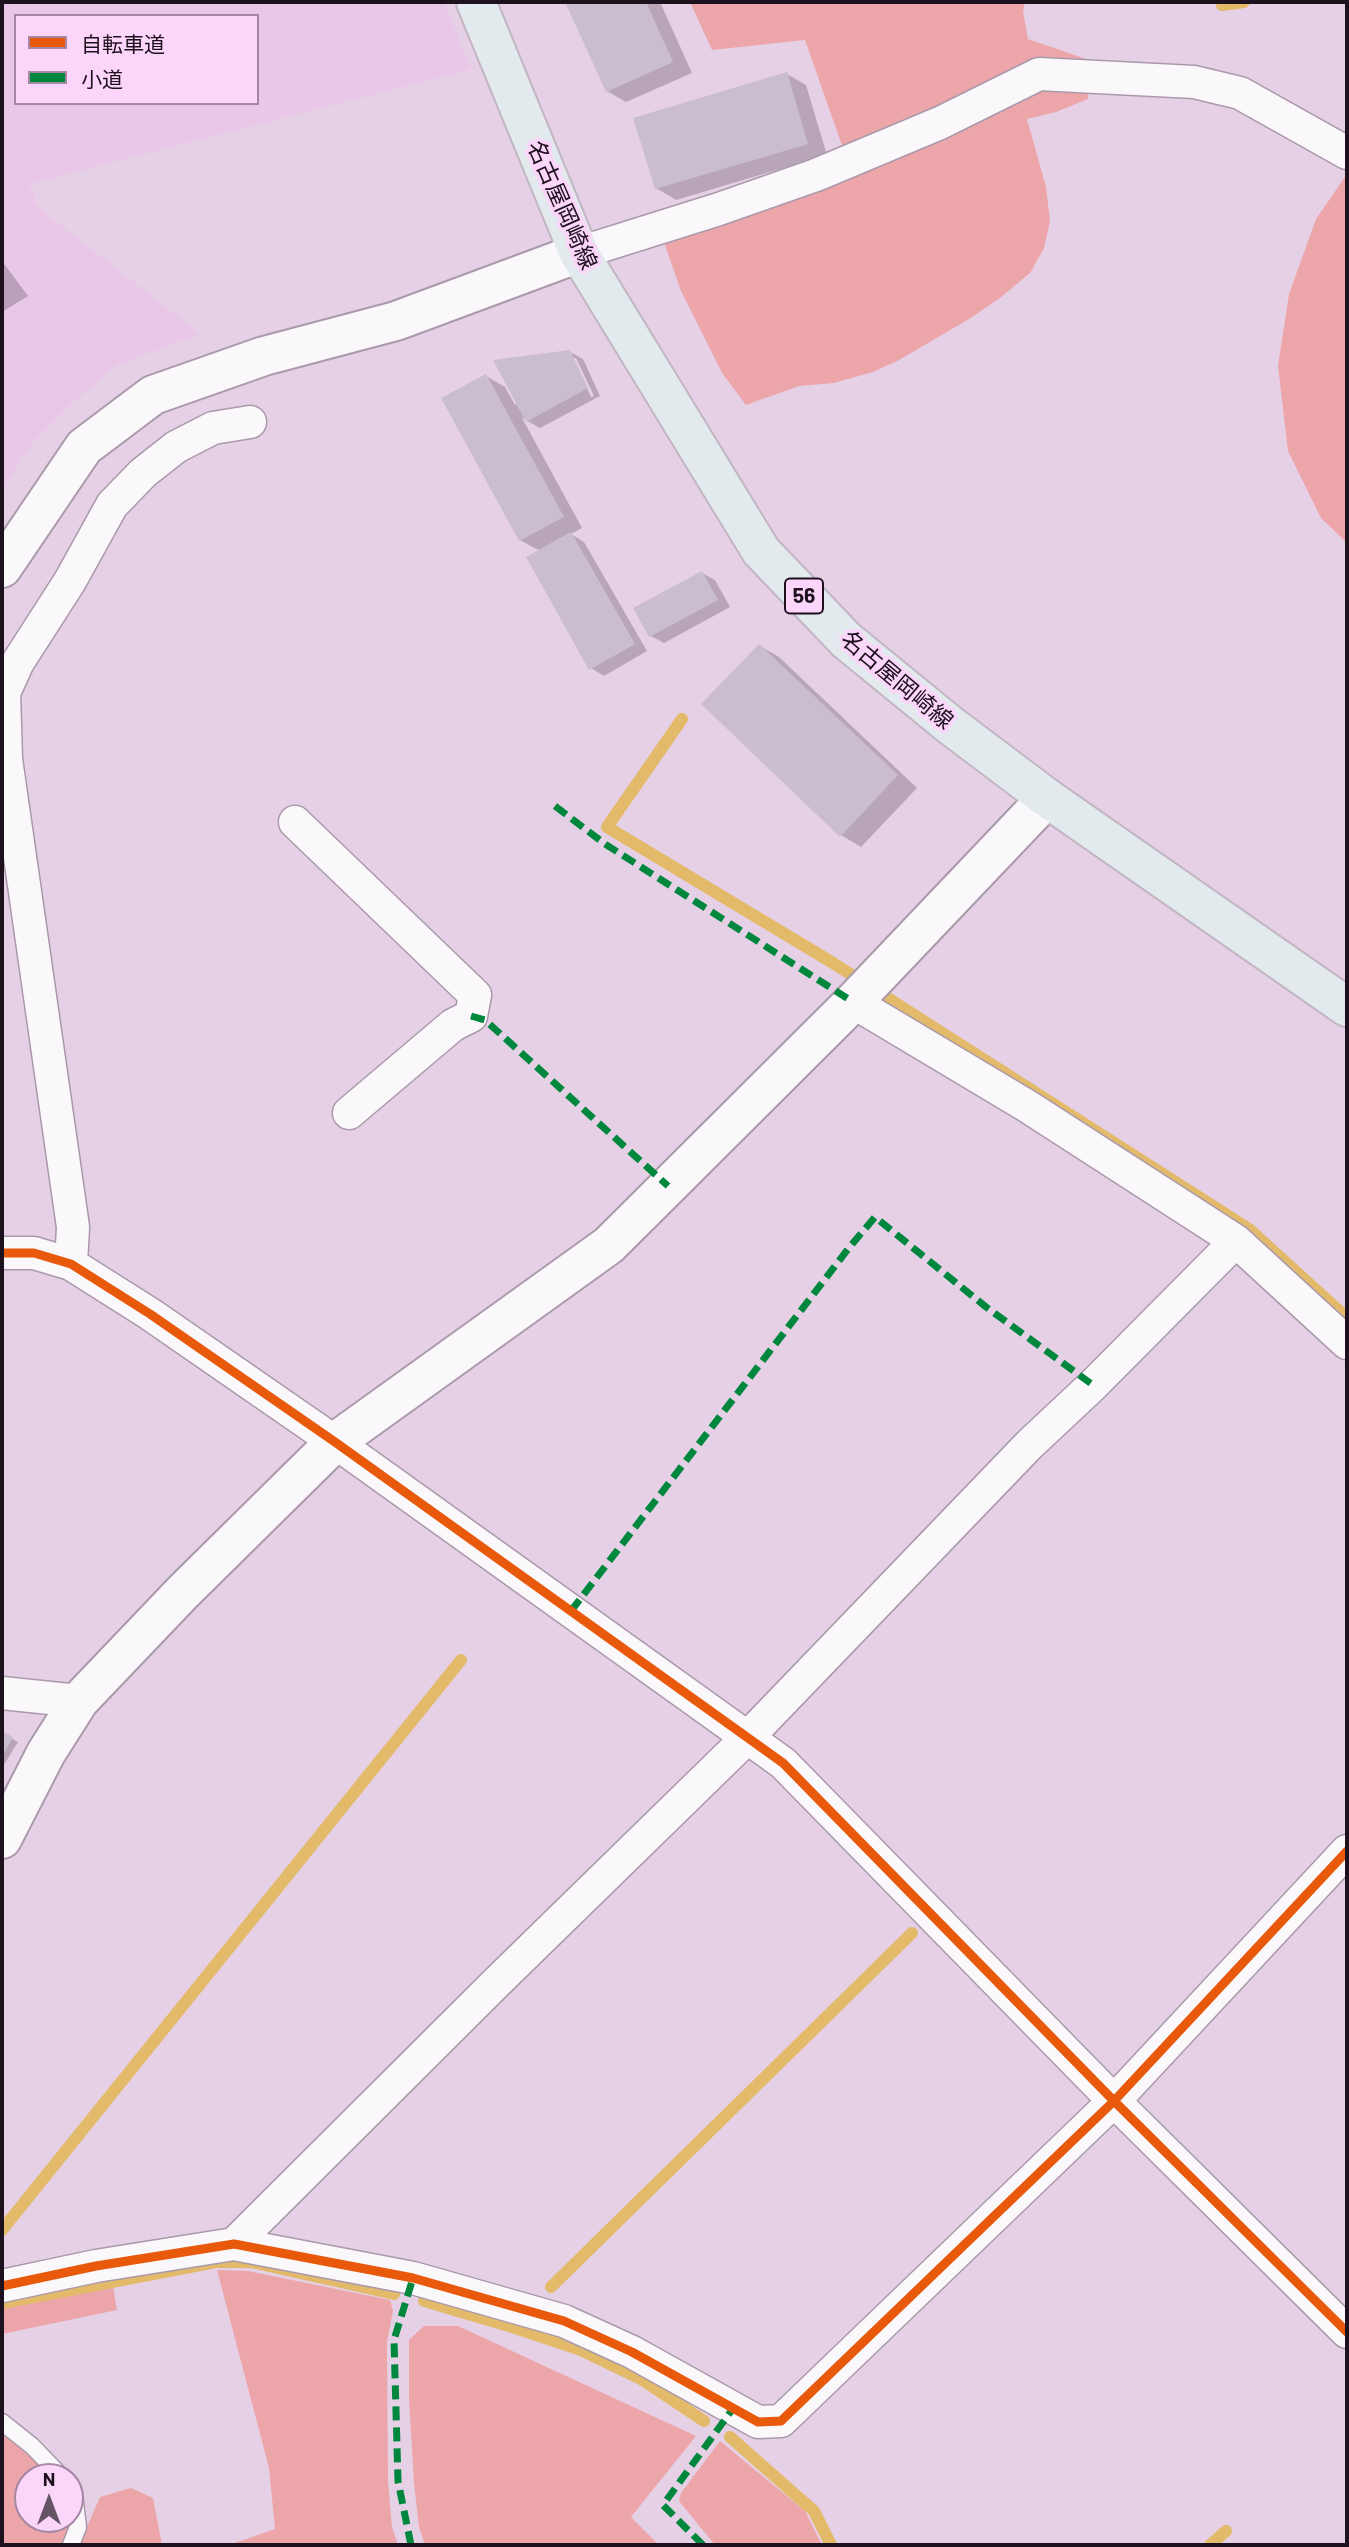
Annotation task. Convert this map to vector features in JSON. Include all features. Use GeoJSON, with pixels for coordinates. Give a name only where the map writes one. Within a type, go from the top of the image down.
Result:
{"type":"FeatureCollection","features":[{"type":"Feature","properties":{"kind":"main road","name":"名古屋岡崎線"},"geometry":{"type":"LineString","coordinates":[[476,2],[579,253],[761,551],[846,640],[950,725],[1047,798],[1347,1007]]}},
{"type":"Feature","properties":{"kind":"street"},"geometry":{"type":"LineString","coordinates":[[2,568],[84,447],[153,395],[264,356],[396,321],[579,253],[816,175],[940,123],[1039,74],[1195,82],[1240,93],[1347,153]]}},
{"type":"Feature","properties":{"kind":"street"},"geometry":{"type":"LineString","coordinates":[[71,1264],[73,1227],[6,759],[4,692],[18,662],[70,581],[112,505],[143,473],[176,447],[213,428],[250,422]]}},
{"type":"Feature","properties":{"kind":"street"},"geometry":{"type":"LineString","coordinates":[[2,1839],[46,1753],[79,1701],[183,1592],[335,1442],[609,1245],[853,1002],[1047,798]]}},
{"type":"Feature","properties":{"kind":"street"},"geometry":{"type":"LineString","coordinates":[[295,822],[475,995],[471,1016],[453,1025],[349,1113]]}},
{"type":"Feature","properties":{"kind":"street"},"geometry":{"type":"LineString","coordinates":[[853,1002],[1027,1106],[1236,1241],[1347,1343]]}},
{"type":"Feature","properties":{"kind":"street"},"geometry":{"type":"LineString","coordinates":[[234,2244],[747,1738],[1029,1445],[1093,1385],[1236,1241]]}},
{"type":"Feature","properties":{"kind":"street"},"geometry":{"type":"LineString","coordinates":[[2,1253],[34,1253],[71,1264],[150,1314],[335,1442],[782,1763],[1114,2101],[1347,2332]]}},
{"type":"Feature","properties":{"kind":"street"},"geometry":{"type":"LineString","coordinates":[[2,1693],[79,1701]]}},
{"type":"Feature","properties":{"kind":"street"},"geometry":{"type":"LineString","coordinates":[[2,2286],[96,2266],[234,2244],[414,2278],[564,2321],[632,2352],[758,2422],[781,2421],[1114,2101],[1347,1852]]}},
{"type":"Feature","properties":{"kind":"lane"},"geometry":{"type":"LineString","coordinates":[[2,2422],[48,2463]]}},
{"type":"Feature","properties":{"kind":"shaded area"},"geometry":{"type":"Polygon","coordinates":[[[2,2],[443,2],[472,69],[29,184],[37,204],[54,220],[200,334],[117,365],[70,405],[32,443],[2,489],[2,2]]]}},
{"type":"Feature","properties":{"kind":"shaded area"},"geometry":{"type":"Polygon","coordinates":[[[690,2],[1025,2],[1023,11],[1028,39],[1086,59],[1088,99],[1056,112],[1027,119],[1046,187],[1050,221],[1044,248],[1030,273],[969,319],[899,360],[873,372],[834,383],[799,386],[746,405],[722,373],[681,291],[660,231],[674,216],[698,198],[761,182],[845,154],[805,40],[712,50],[690,2]]]}},
{"type":"Feature","properties":{"kind":"shaded area"},"geometry":{"type":"Polygon","coordinates":[[[1347,174],[1347,543],[1321,518],[1288,451],[1278,366],[1289,294],[1316,219],[1347,174]]]}},
{"type":"Feature","properties":{"kind":"shaded area"},"geometry":{"type":"Polygon","coordinates":[[[217,2270],[248,2271],[390,2300],[393,2311],[387,2342],[388,2481],[392,2527],[398,2545],[229,2545],[275,2529],[269,2468],[217,2270]]]}},
{"type":"Feature","properties":{"kind":"shaded area"},"geometry":{"type":"Polygon","coordinates":[[[113,2286],[117,2310],[2,2334],[2,2307],[113,2286]]]}},
{"type":"Feature","properties":{"kind":"shaded area"},"geometry":{"type":"Polygon","coordinates":[[[424,2326],[458,2326],[696,2436],[631,2517],[659,2545],[425,2545],[419,2527],[414,2483],[409,2400],[409,2340],[424,2326]]]}},
{"type":"Feature","properties":{"kind":"shaded area"},"geometry":{"type":"Polygon","coordinates":[[[2,2432],[36,2463],[14,2463],[14,2533],[69,2534],[61,2545],[2,2545],[2,2432]]]}},
{"type":"Feature","properties":{"kind":"shaded area"},"geometry":{"type":"Polygon","coordinates":[[[720,2441],[805,2511],[822,2545],[715,2545],[679,2501],[681,2493],[720,2441]]]}},
{"type":"Feature","properties":{"kind":"shaded area"},"geometry":{"type":"Polygon","coordinates":[[[131,2488],[153,2498],[162,2545],[79,2545],[100,2497],[131,2488]]]}},
{"type":"Feature","properties":{"kind":"building"},"geometry":{"type":"Polygon","coordinates":[[[565,2],[646,2],[673,62],[606,92],[565,2]]]}},
{"type":"Feature","properties":{"kind":"building"},"geometry":{"type":"Polygon","coordinates":[[[787,72],[808,144],[655,189],[633,118],[787,72]]]}},
{"type":"Feature","properties":{"kind":"building"},"geometry":{"type":"Polygon","coordinates":[[[570,350],[588,388],[526,422],[493,360],[570,350]]]}},
{"type":"Feature","properties":{"kind":"building"},"geometry":{"type":"Polygon","coordinates":[[[486,374],[564,517],[519,541],[441,398],[486,374]]]}},
{"type":"Feature","properties":{"kind":"building"},"geometry":{"type":"Polygon","coordinates":[[[571,532],[635,644],[589,670],[526,557],[571,532]]]}},
{"type":"Feature","properties":{"kind":"building"},"geometry":{"type":"Polygon","coordinates":[[[702,571],[718,600],[649,637],[633,608],[702,571]]]}},
{"type":"Feature","properties":{"kind":"building"},"geometry":{"type":"Polygon","coordinates":[[[759,644],[898,775],[840,837],[701,704],[759,644]]]}},
{"type":"Feature","properties":{"kind":"building"},"geometry":{"type":"Polygon","coordinates":[[[2,1731],[13,1737],[2,1756],[2,1731]]]}},
{"type":"Feature","properties":{"kind":"waterway"},"geometry":{"type":"LineString","coordinates":[[1222,5],[1244,2]]}},
{"type":"Feature","properties":{"kind":"waterway"},"geometry":{"type":"LineString","coordinates":[[682,719],[607,827],[833,963],[1249,1229],[1347,1318]]}},
{"type":"Feature","properties":{"kind":"waterway"},"geometry":{"type":"LineString","coordinates":[[2,2230],[461,1660]]}},
{"type":"Feature","properties":{"kind":"waterway"},"geometry":{"type":"LineString","coordinates":[[551,2287],[912,1933]]}},
{"type":"Feature","properties":{"kind":"waterway"},"geometry":{"type":"LineString","coordinates":[[2,2303],[216,2262],[251,2262],[394,2294]]}},
{"type":"Feature","properties":{"kind":"waterway"},"geometry":{"type":"LineString","coordinates":[[424,2301],[581,2350],[641,2379],[704,2421]]}},
{"type":"Feature","properties":{"kind":"waterway"},"geometry":{"type":"LineString","coordinates":[[730,2437],[814,2511],[831,2545]]}},
{"type":"Feature","properties":{"kind":"waterway"},"geometry":{"type":"LineString","coordinates":[[1210,2545],[1226,2531]]}},
{"type":"Feature","properties":{"kind":"marked path"},"geometry":{"type":"LineString","coordinates":[[555,806],[605,844],[853,1002]]}},
{"type":"Feature","properties":{"kind":"marked path"},"geometry":{"type":"LineString","coordinates":[[471,1016],[485,1020],[668,1186]]}},
{"type":"Feature","properties":{"kind":"marked path"},"geometry":{"type":"LineString","coordinates":[[571,1611],[875,1217],[986,1307],[1093,1385]]}},
{"type":"Feature","properties":{"kind":"marked path"},"geometry":{"type":"LineString","coordinates":[[411,2545],[398,2481],[394,2340],[413,2278]]}},
{"type":"Feature","properties":{"kind":"marked path"},"geometry":{"type":"LineString","coordinates":[[703,2545],[663,2505],[734,2407]]}},
{"type":"Feature","properties":{"kind":"cycle path"},"geometry":{"type":"LineString","coordinates":[[2,1253],[34,1253],[71,1264],[150,1314],[335,1442],[783,1763],[1114,2101],[1347,2332]]}},
{"type":"Feature","properties":{"kind":"cycle path"},"geometry":{"type":"LineString","coordinates":[[2,2286],[96,2266],[234,2244],[413,2278],[564,2321],[632,2352],[758,2422],[781,2421],[1114,2101],[1347,1851]]}}]}
